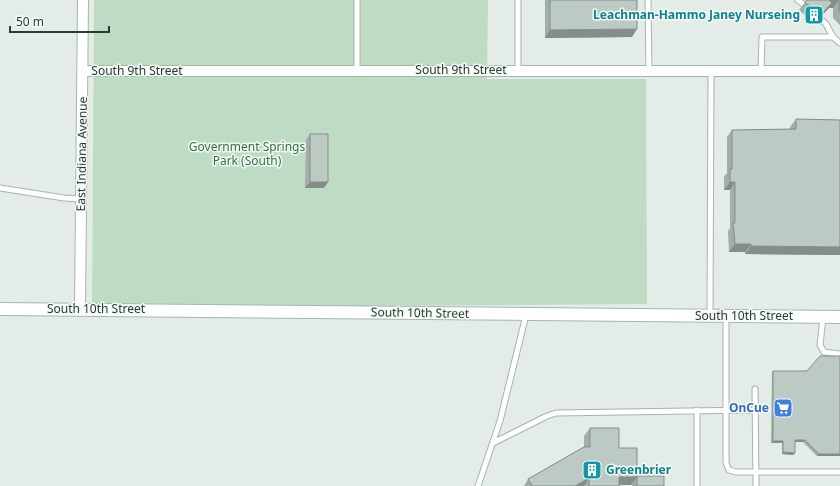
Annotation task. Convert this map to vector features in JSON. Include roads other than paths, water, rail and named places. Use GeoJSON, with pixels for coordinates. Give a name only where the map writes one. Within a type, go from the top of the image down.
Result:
{"type":"FeatureCollection","features":[{"type":"Feature","properties":{"kind":"street","name":"East Indiana Avenue"},"geometry":{"type":"LineString","coordinates":[[80,308],[83,0]]}},
{"type":"Feature","properties":{"kind":"street","name":"South 9th Street"},"geometry":{"type":"LineString","coordinates":[[83,71],[840,71]]}},
{"type":"Feature","properties":{"kind":"street","name":"South 10th Street"},"geometry":{"type":"LineString","coordinates":[[0,309],[80,308],[526,315],[840,317]]}},
{"type":"Feature","properties":{"kind":"lane"},"geometry":{"type":"LineString","coordinates":[[357,0],[357,70]]}},
{"type":"Feature","properties":{"kind":"lane"},"geometry":{"type":"LineString","coordinates":[[518,0],[518,70]]}},
{"type":"Feature","properties":{"kind":"lane"},"geometry":{"type":"LineString","coordinates":[[648,0],[649,72]]}},
{"type":"Feature","properties":{"kind":"lane"},"geometry":{"type":"LineString","coordinates":[[798,0],[826,24],[833,37],[840,43]]}},
{"type":"Feature","properties":{"kind":"lane"},"geometry":{"type":"LineString","coordinates":[[761,72],[762,37],[833,37]]}},
{"type":"Feature","properties":{"kind":"lane"},"geometry":{"type":"LineString","coordinates":[[710,317],[711,72]]}},
{"type":"Feature","properties":{"kind":"lane"},"geometry":{"type":"LineString","coordinates":[[0,188],[64,198],[81,199]]}},
{"type":"Feature","properties":{"kind":"lane"},"geometry":{"type":"LineString","coordinates":[[478,486],[493,443],[526,315]]}},
{"type":"Feature","properties":{"kind":"lane"},"geometry":{"type":"LineString","coordinates":[[823,316],[820,345],[824,352],[840,354]]}},
{"type":"Feature","properties":{"kind":"lane"},"geometry":{"type":"LineString","coordinates":[[726,317],[726,463],[729,470],[755,472],[840,472]]}},
{"type":"Feature","properties":{"kind":"lane"},"geometry":{"type":"LineString","coordinates":[[754,389],[756,486]]}},
{"type":"Feature","properties":{"kind":"lane"},"geometry":{"type":"LineString","coordinates":[[697,410],[697,486]]}},
{"type":"Feature","properties":{"kind":"lane"},"geometry":{"type":"LineString","coordinates":[[493,443],[556,413],[755,410]]}},
{"type":"Feature","properties":{"kind":"place","name":"Leachman-Hammo Janey Nurseing"},"geometry":{"type":"Point","coordinates":[814,15]}},
{"type":"Feature","properties":{"kind":"place","name":"OnCue"},"geometry":{"type":"Point","coordinates":[783,408]}},
{"type":"Feature","properties":{"kind":"place","name":"Greenbrier"},"geometry":{"type":"Point","coordinates":[592,470]}},
{"type":"Feature","properties":{"kind":"park label","name":"Government Springs Park (South)"},"geometry":{"type":"Point","coordinates":[247,154]}}]}
